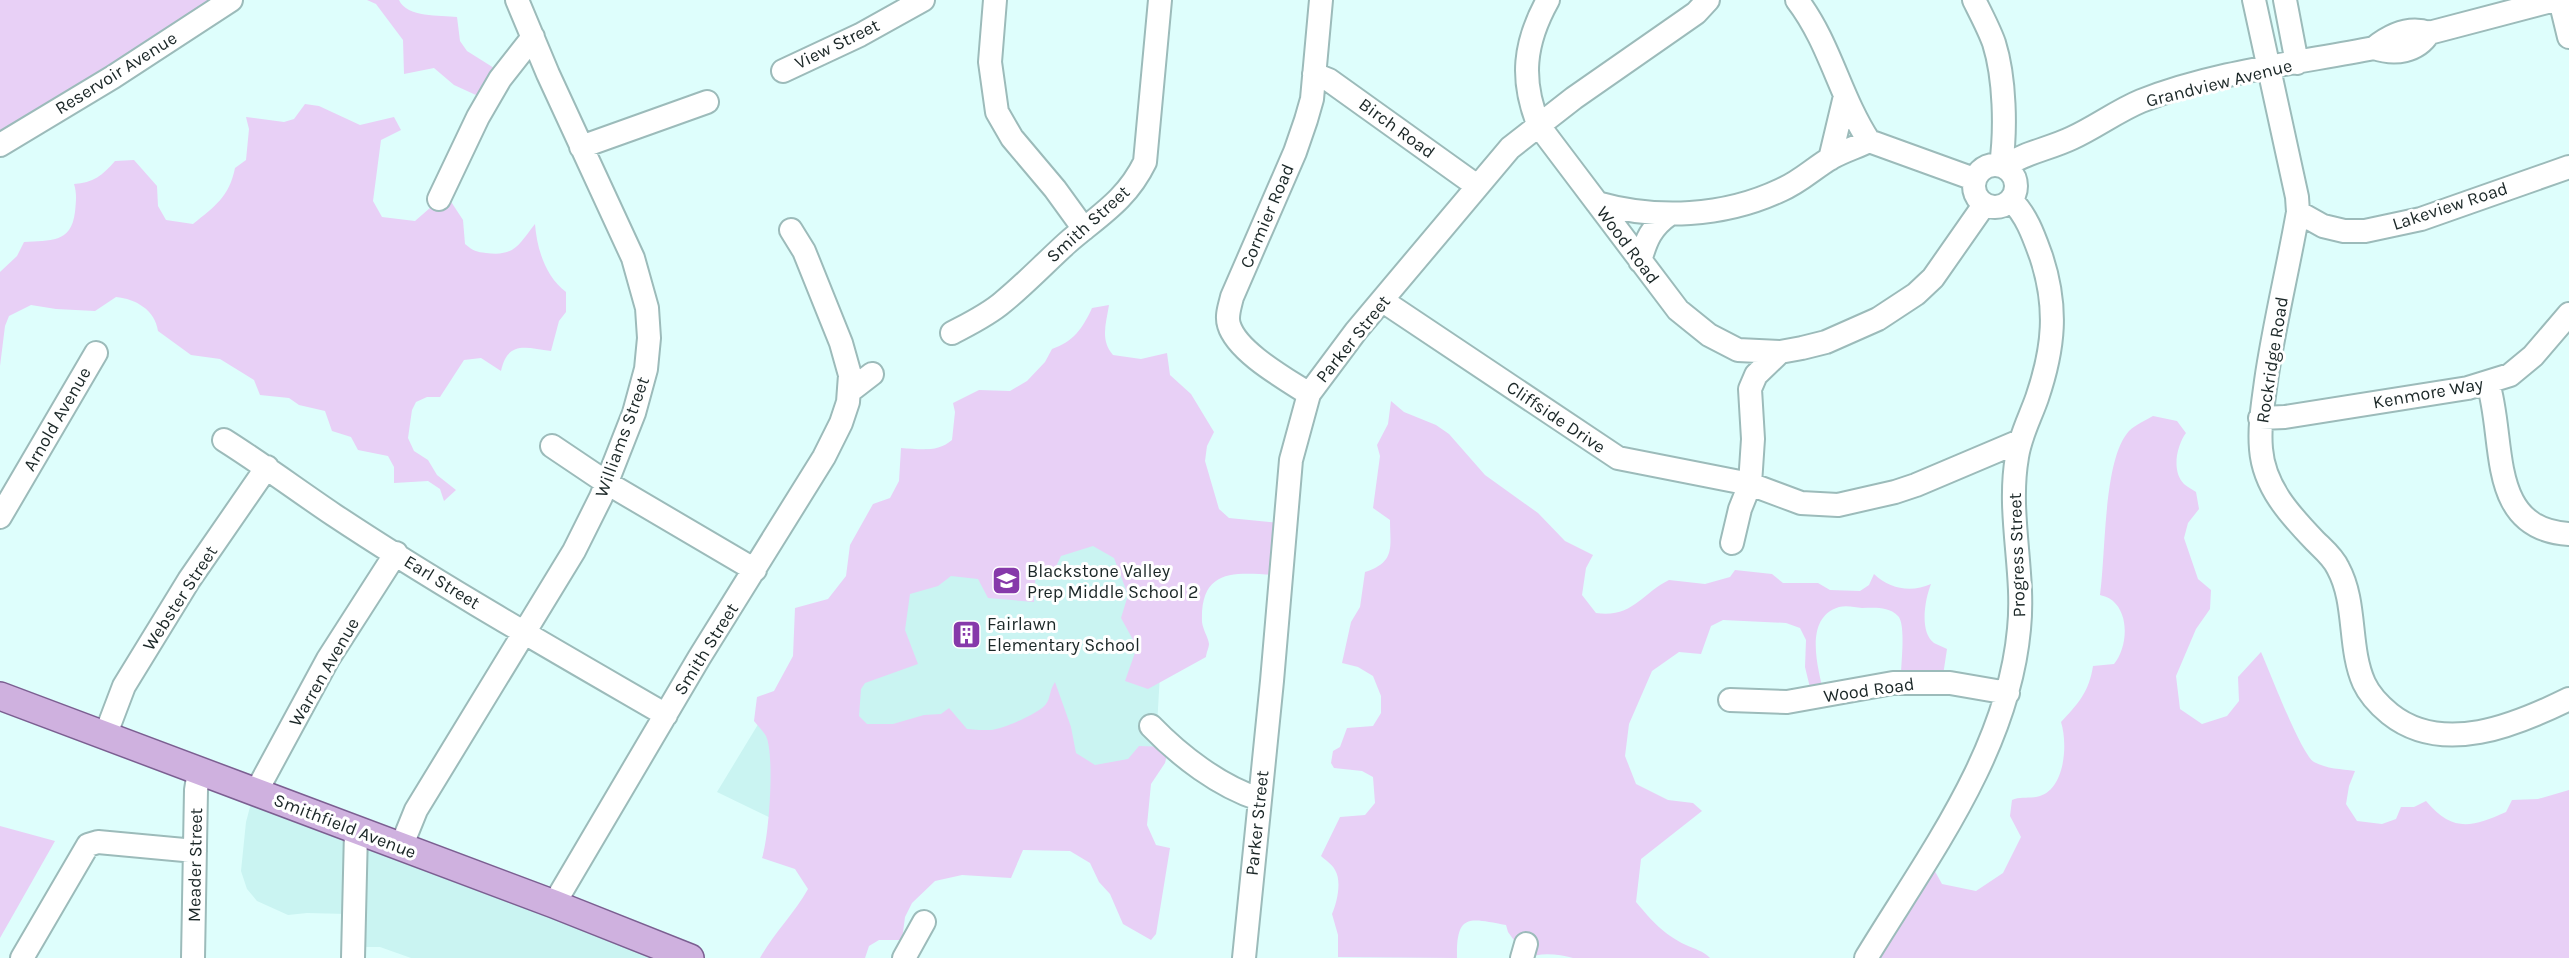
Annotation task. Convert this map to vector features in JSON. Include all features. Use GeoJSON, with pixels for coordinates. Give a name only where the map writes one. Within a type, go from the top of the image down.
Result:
{"type":"FeatureCollection","features":[{"type":"Feature","properties":{"kind":"main road","name":"Smithfield Avenue"},"geometry":{"type":"LineString","coordinates":[[0,696],[554,904],[690,958]]}},
{"type":"Feature","properties":{"kind":"main road"},"geometry":{"type":"LineString","coordinates":[[621,931],[655,958]]}},
{"type":"Feature","properties":{"kind":"street","name":"Reservoir Avenue"},"geometry":{"type":"LineString","coordinates":[[0,145],[231,0]]}},
{"type":"Feature","properties":{"kind":"street","name":"Williams Street"},"geometry":{"type":"LineString","coordinates":[[401,847],[416,810],[574,551],[607,483],[642,386],[649,338],[647,309],[633,258],[581,147],[517,0]]}},
{"type":"Feature","properties":{"kind":"street","name":"View Street"},"geometry":{"type":"LineString","coordinates":[[783,71],[860,35],[923,0]]}},
{"type":"Feature","properties":{"kind":"street"},"geometry":{"type":"LineString","coordinates":[[995,0],[990,62],[997,112],[1012,138],[1055,189],[1084,229]]}},
{"type":"Feature","properties":{"kind":"street","name":"Smith Street"},"geometry":{"type":"LineString","coordinates":[[952,333],[1001,303],[1127,192],[1145,162],[1160,0]]}},
{"type":"Feature","properties":{"kind":"street","name":"Cormier Road"},"geometry":{"type":"LineString","coordinates":[[1309,394],[1245,349],[1234,336],[1228,323],[1232,297],[1301,136],[1312,99],[1321,0]]}},
{"type":"Feature","properties":{"kind":"street","name":"Wood Road"},"geometry":{"type":"LineString","coordinates":[[1548,0],[1535,28],[1527,63],[1528,95],[1539,126],[1678,310],[1690,321],[1731,348],[1780,352]]}},
{"type":"Feature","properties":{"kind":"street"},"geometry":{"type":"LineString","coordinates":[[1797,0],[1809,15],[1832,62],[1845,96],[1869,141],[1974,179]]}},
{"type":"Feature","properties":{"kind":"street"},"geometry":{"type":"LineString","coordinates":[[1974,0],[1993,42],[1998,63],[2005,134],[2003,166]]}},
{"type":"Feature","properties":{"kind":"street","name":"Rockridge Road"},"geometry":{"type":"LineString","coordinates":[[2254,0],[2297,197],[2298,212],[2270,350],[2260,418],[2264,467],[2276,494],[2288,512],[2338,568],[2347,593],[2364,683],[2374,700],[2401,723],[2438,734],[2455,735],[2518,723],[2569,699]]}},
{"type":"Feature","properties":{"kind":"street"},"geometry":{"type":"LineString","coordinates":[[2285,0],[2297,63]]}},
{"type":"Feature","properties":{"kind":"street"},"geometry":{"type":"LineString","coordinates":[[2558,0],[2569,38]]}},
{"type":"Feature","properties":{"kind":"street","name":"Grandview Avenue"},"geometry":{"type":"LineString","coordinates":[[2003,166],[2021,155],[2084,133],[2142,101],[2196,84],[2374,48],[2387,38],[2402,33],[2420,30],[2428,33],[2558,0]]}},
{"type":"Feature","properties":{"kind":"street","name":"Parker Street"},"geometry":{"type":"LineString","coordinates":[[1244,958],[1272,681],[1291,460],[1309,394],[1337,354],[1510,148],[1574,98],[1711,1]]}},
{"type":"Feature","properties":{"kind":"street"},"geometry":{"type":"LineString","coordinates":[[439,199],[489,98],[500,79],[532,37]]}},
{"type":"Feature","properties":{"kind":"street","name":"Birch Road"},"geometry":{"type":"LineString","coordinates":[[1314,74],[1329,80],[1477,186]]}},
{"type":"Feature","properties":{"kind":"street"},"geometry":{"type":"LineString","coordinates":[[1830,159],[1845,96]]}},
{"type":"Feature","properties":{"kind":"street"},"geometry":{"type":"LineString","coordinates":[[581,147],[707,102]]}},
{"type":"Feature","properties":{"kind":"street"},"geometry":{"type":"LineString","coordinates":[[1597,203],[1623,210],[1670,214],[1730,207],[1782,190],[1830,159],[1869,141]]}},
{"type":"Feature","properties":{"kind":"street"},"geometry":{"type":"LineString","coordinates":[[1986,166],[2003,166],[2012,174],[2016,189],[2012,201],[1998,207],[1984,205],[1975,197],[1974,179],[1986,166]]}},
{"type":"Feature","properties":{"kind":"street","name":"Lakeview Road"},"geometry":{"type":"LineString","coordinates":[[2298,212],[2323,226],[2344,231],[2365,231],[2421,219],[2569,167]]}},
{"type":"Feature","properties":{"kind":"street","name":"Progress Street"},"geometry":{"type":"LineString","coordinates":[[1866,958],[1939,842],[1981,762],[1996,730],[2008,693],[2014,663],[2020,609],[2014,490],[2020,441],[2036,400],[2049,354],[2053,318],[2049,279],[2039,250],[2021,211],[2012,201]]}},
{"type":"Feature","properties":{"kind":"street"},"geometry":{"type":"LineString","coordinates":[[1749,389],[1756,375],[1780,352],[1826,342],[1851,332],[1900,306],[1933,278],[1984,205]]}},
{"type":"Feature","properties":{"kind":"street"},"geometry":{"type":"LineString","coordinates":[[1640,261],[1645,239],[1650,231],[1670,214]]}},
{"type":"Feature","properties":{"kind":"street"},"geometry":{"type":"LineString","coordinates":[[791,230],[804,251],[841,343],[850,375],[850,391]]}},
{"type":"Feature","properties":{"kind":"street","name":"Cliffside Drive"},"geometry":{"type":"LineString","coordinates":[[1383,301],[1618,458],[1750,484],[1801,502],[1838,505],[1916,485],[2020,441]]}},
{"type":"Feature","properties":{"kind":"street","name":"Kenmore Way"},"geometry":{"type":"LineString","coordinates":[[2260,418],[2285,417],[2488,383],[2520,369],[2569,314]]}},
{"type":"Feature","properties":{"kind":"street"},"geometry":{"type":"LineString","coordinates":[[1731,348],[1749,389],[1753,439],[1750,484],[1740,509],[1732,543]]}},
{"type":"Feature","properties":{"kind":"street","name":"Arnold Avenue"},"geometry":{"type":"LineString","coordinates":[[0,517],[96,353]]}},
{"type":"Feature","properties":{"kind":"street"},"geometry":{"type":"LineString","coordinates":[[850,391],[872,374]]}},
{"type":"Feature","properties":{"kind":"street"},"geometry":{"type":"LineString","coordinates":[[2488,383],[2493,399],[2504,478],[2510,498],[2517,511],[2533,526],[2569,534]]}},
{"type":"Feature","properties":{"kind":"street","name":"Smith Street"},"geometry":{"type":"LineString","coordinates":[[554,904],[666,715],[824,457],[841,423],[850,391]]}},
{"type":"Feature","properties":{"kind":"street","name":"Earl Street"},"geometry":{"type":"LineString","coordinates":[[224,440],[267,466],[333,514],[396,554],[666,715]]}},
{"type":"Feature","properties":{"kind":"street"},"geometry":{"type":"LineString","coordinates":[[552,446],[607,483],[755,570]]}},
{"type":"Feature","properties":{"kind":"street","name":"Webster Street"},"geometry":{"type":"LineString","coordinates":[[105,736],[124,686],[189,580],[267,466]]}},
{"type":"Feature","properties":{"kind":"street","name":"Warren Avenue"},"geometry":{"type":"LineString","coordinates":[[256,792],[328,659],[396,554]]}},
{"type":"Feature","properties":{"kind":"street","name":"Wood Road"},"geometry":{"type":"LineString","coordinates":[[1730,700],[1786,702],[1893,683],[1950,683],[2008,693]]}},
{"type":"Feature","properties":{"kind":"street"},"geometry":{"type":"LineString","coordinates":[[1151,726],[1228,786],[1259,799]]}},
{"type":"Feature","properties":{"kind":"street","name":"Meader Street"},"geometry":{"type":"LineString","coordinates":[[193,958],[196,790],[199,771]]}},
{"type":"Feature","properties":{"kind":"street"},"geometry":{"type":"LineString","coordinates":[[353,958],[356,831]]}},
{"type":"Feature","properties":{"kind":"street"},"geometry":{"type":"LineString","coordinates":[[22,958],[88,845],[98,842],[195,851]]}},
{"type":"Feature","properties":{"kind":"street"},"geometry":{"type":"LineString","coordinates":[[904,958],[924,922]]}},
{"type":"Feature","properties":{"kind":"shaded area"},"geometry":{"type":"Polygon","coordinates":[[[0,0],[234,0],[0,146],[0,0]]]}},
{"type":"Feature","properties":{"kind":"shaded area"},"geometry":{"type":"Polygon","coordinates":[[[367,0],[399,0],[403,6],[416,13],[457,17],[460,41],[467,51],[502,73],[489,101],[454,85],[434,68],[404,74],[403,40],[376,4],[367,0]]]}},
{"type":"Feature","properties":{"kind":"shaded area"},"geometry":{"type":"Polygon","coordinates":[[[305,104],[319,106],[360,125],[394,117],[401,130],[381,140],[373,201],[382,217],[415,221],[446,194],[463,220],[465,244],[478,252],[496,254],[510,251],[520,243],[535,224],[538,243],[548,271],[566,292],[566,312],[559,321],[551,351],[526,348],[513,350],[504,361],[501,371],[481,358],[464,360],[440,397],[427,397],[416,402],[412,410],[408,438],[414,451],[428,460],[437,475],[456,490],[444,501],[440,489],[428,481],[394,483],[394,467],[388,456],[358,450],[351,437],[332,431],[325,411],[299,405],[289,398],[260,395],[254,380],[220,359],[191,355],[158,331],[149,312],[131,300],[116,297],[95,311],[31,305],[9,316],[5,326],[0,366],[0,272],[17,256],[24,242],[51,240],[64,235],[69,230],[75,212],[74,184],[87,182],[97,177],[115,161],[134,160],[157,186],[158,206],[166,220],[193,224],[225,194],[235,168],[246,160],[249,129],[246,117],[284,122],[294,119],[305,104]]]}},
{"type":"Feature","properties":{"kind":"shaded area"},"geometry":{"type":"Polygon","coordinates":[[[1109,305],[1105,338],[1113,355],[1141,359],[1167,353],[1170,375],[1191,394],[1214,432],[1207,446],[1205,461],[1219,509],[1229,518],[1280,523],[1276,575],[1234,574],[1214,582],[1207,591],[1203,604],[1202,622],[1209,644],[1206,657],[1148,689],[1125,681],[1137,647],[1121,618],[1128,595],[1114,558],[1093,546],[1061,556],[1054,571],[1036,567],[1034,602],[988,598],[978,579],[951,576],[938,586],[910,594],[905,630],[918,664],[865,683],[861,689],[859,716],[867,724],[893,724],[924,715],[941,714],[949,708],[967,729],[991,730],[1004,727],[1037,712],[1048,701],[1055,682],[1071,727],[1076,753],[1095,765],[1128,759],[1139,746],[1169,747],[1165,763],[1151,784],[1147,825],[1156,845],[1170,848],[1156,934],[1151,940],[1123,924],[1110,894],[1099,882],[1090,863],[1070,851],[1023,850],[1011,878],[962,875],[935,881],[912,903],[905,917],[902,940],[879,940],[869,946],[865,958],[760,958],[808,889],[795,869],[762,858],[769,816],[770,760],[766,736],[754,721],[757,697],[774,691],[793,656],[795,608],[828,599],[846,576],[850,545],[873,504],[890,498],[899,481],[901,448],[934,449],[952,440],[955,412],[953,403],[979,390],[1010,391],[1027,381],[1045,362],[1052,349],[1072,338],[1085,322],[1092,308],[1109,305]]]}},
{"type":"Feature","properties":{"kind":"shaded area"},"geometry":{"type":"Polygon","coordinates":[[[1391,401],[1404,412],[1436,425],[1449,434],[1485,475],[1538,513],[1565,541],[1593,555],[1586,568],[1582,595],[1596,613],[1609,614],[1628,608],[1669,580],[1705,584],[1730,577],[1735,570],[1772,574],[1783,583],[1818,583],[1830,590],[1860,591],[1869,585],[1874,574],[1887,583],[1901,588],[1916,588],[1931,584],[1925,606],[1925,623],[1929,638],[1947,649],[1942,682],[1901,675],[1902,627],[1898,616],[1881,608],[1848,606],[1839,607],[1828,613],[1817,633],[1817,658],[1824,694],[1812,696],[1805,667],[1806,640],[1800,628],[1786,623],[1723,620],[1711,626],[1701,654],[1679,652],[1652,671],[1629,724],[1625,756],[1636,784],[1668,800],[1693,803],[1702,811],[1641,859],[1636,902],[1664,932],[1710,958],[1573,958],[1550,954],[1527,958],[1508,932],[1506,925],[1474,920],[1462,926],[1457,943],[1457,958],[1338,957],[1338,935],[1332,914],[1337,898],[1338,880],[1334,868],[1321,856],[1340,817],[1365,815],[1375,803],[1373,777],[1362,771],[1334,768],[1331,763],[1333,751],[1340,747],[1347,728],[1373,726],[1381,713],[1381,696],[1373,676],[1358,667],[1342,663],[1351,622],[1360,607],[1365,572],[1382,563],[1389,552],[1390,520],[1373,508],[1380,456],[1377,445],[1388,424],[1391,401]]]}},
{"type":"Feature","properties":{"kind":"shaded area"},"geometry":{"type":"Polygon","coordinates":[[[2153,416],[2177,421],[2186,433],[2178,451],[2178,472],[2184,484],[2196,492],[2199,509],[2188,523],[2184,538],[2198,579],[2211,590],[2210,609],[2196,629],[2176,676],[2180,709],[2202,724],[2227,716],[2239,701],[2238,677],[2261,652],[2308,756],[2314,762],[2324,766],[2355,771],[2349,786],[2346,804],[2357,821],[2382,824],[2396,819],[2401,807],[2414,807],[2426,801],[2445,818],[2463,824],[2473,824],[2506,812],[2512,800],[2538,799],[2569,790],[2569,958],[1861,958],[1926,855],[1942,884],[1976,891],[2003,873],[2021,837],[2010,816],[2012,800],[2040,796],[2055,784],[2064,753],[2061,722],[2082,697],[2089,683],[2093,666],[2114,664],[2122,650],[2125,632],[2122,615],[2113,601],[2100,595],[2110,484],[2114,463],[2129,431],[2153,416]]]}},
{"type":"Feature","properties":{"kind":"shaded area","name":"Blackstone Valley Prep Middle School 2"},"geometry":{"type":"Polygon","coordinates":[[[925,449],[1172,470],[1154,777],[914,887],[717,792],[925,449]]]}},
{"type":"Feature","properties":{"kind":"shaded area"},"geometry":{"type":"Polygon","coordinates":[[[254,792],[691,958],[411,958],[380,947],[348,947],[347,914],[288,915],[257,901],[247,889],[241,871],[246,822],[254,792]]]}},
{"type":"Feature","properties":{"kind":"shaded area"},"geometry":{"type":"Polygon","coordinates":[[[0,826],[55,841],[0,938],[0,826]]]}},
{"type":"Feature","properties":{"kind":"place","name":"Blackstone Valley Prep Middle School 2"},"geometry":{"type":"Point","coordinates":[1006,581]}},
{"type":"Feature","properties":{"kind":"place","name":"Fairlawn Elementary School"},"geometry":{"type":"Point","coordinates":[966,634]}}]}
